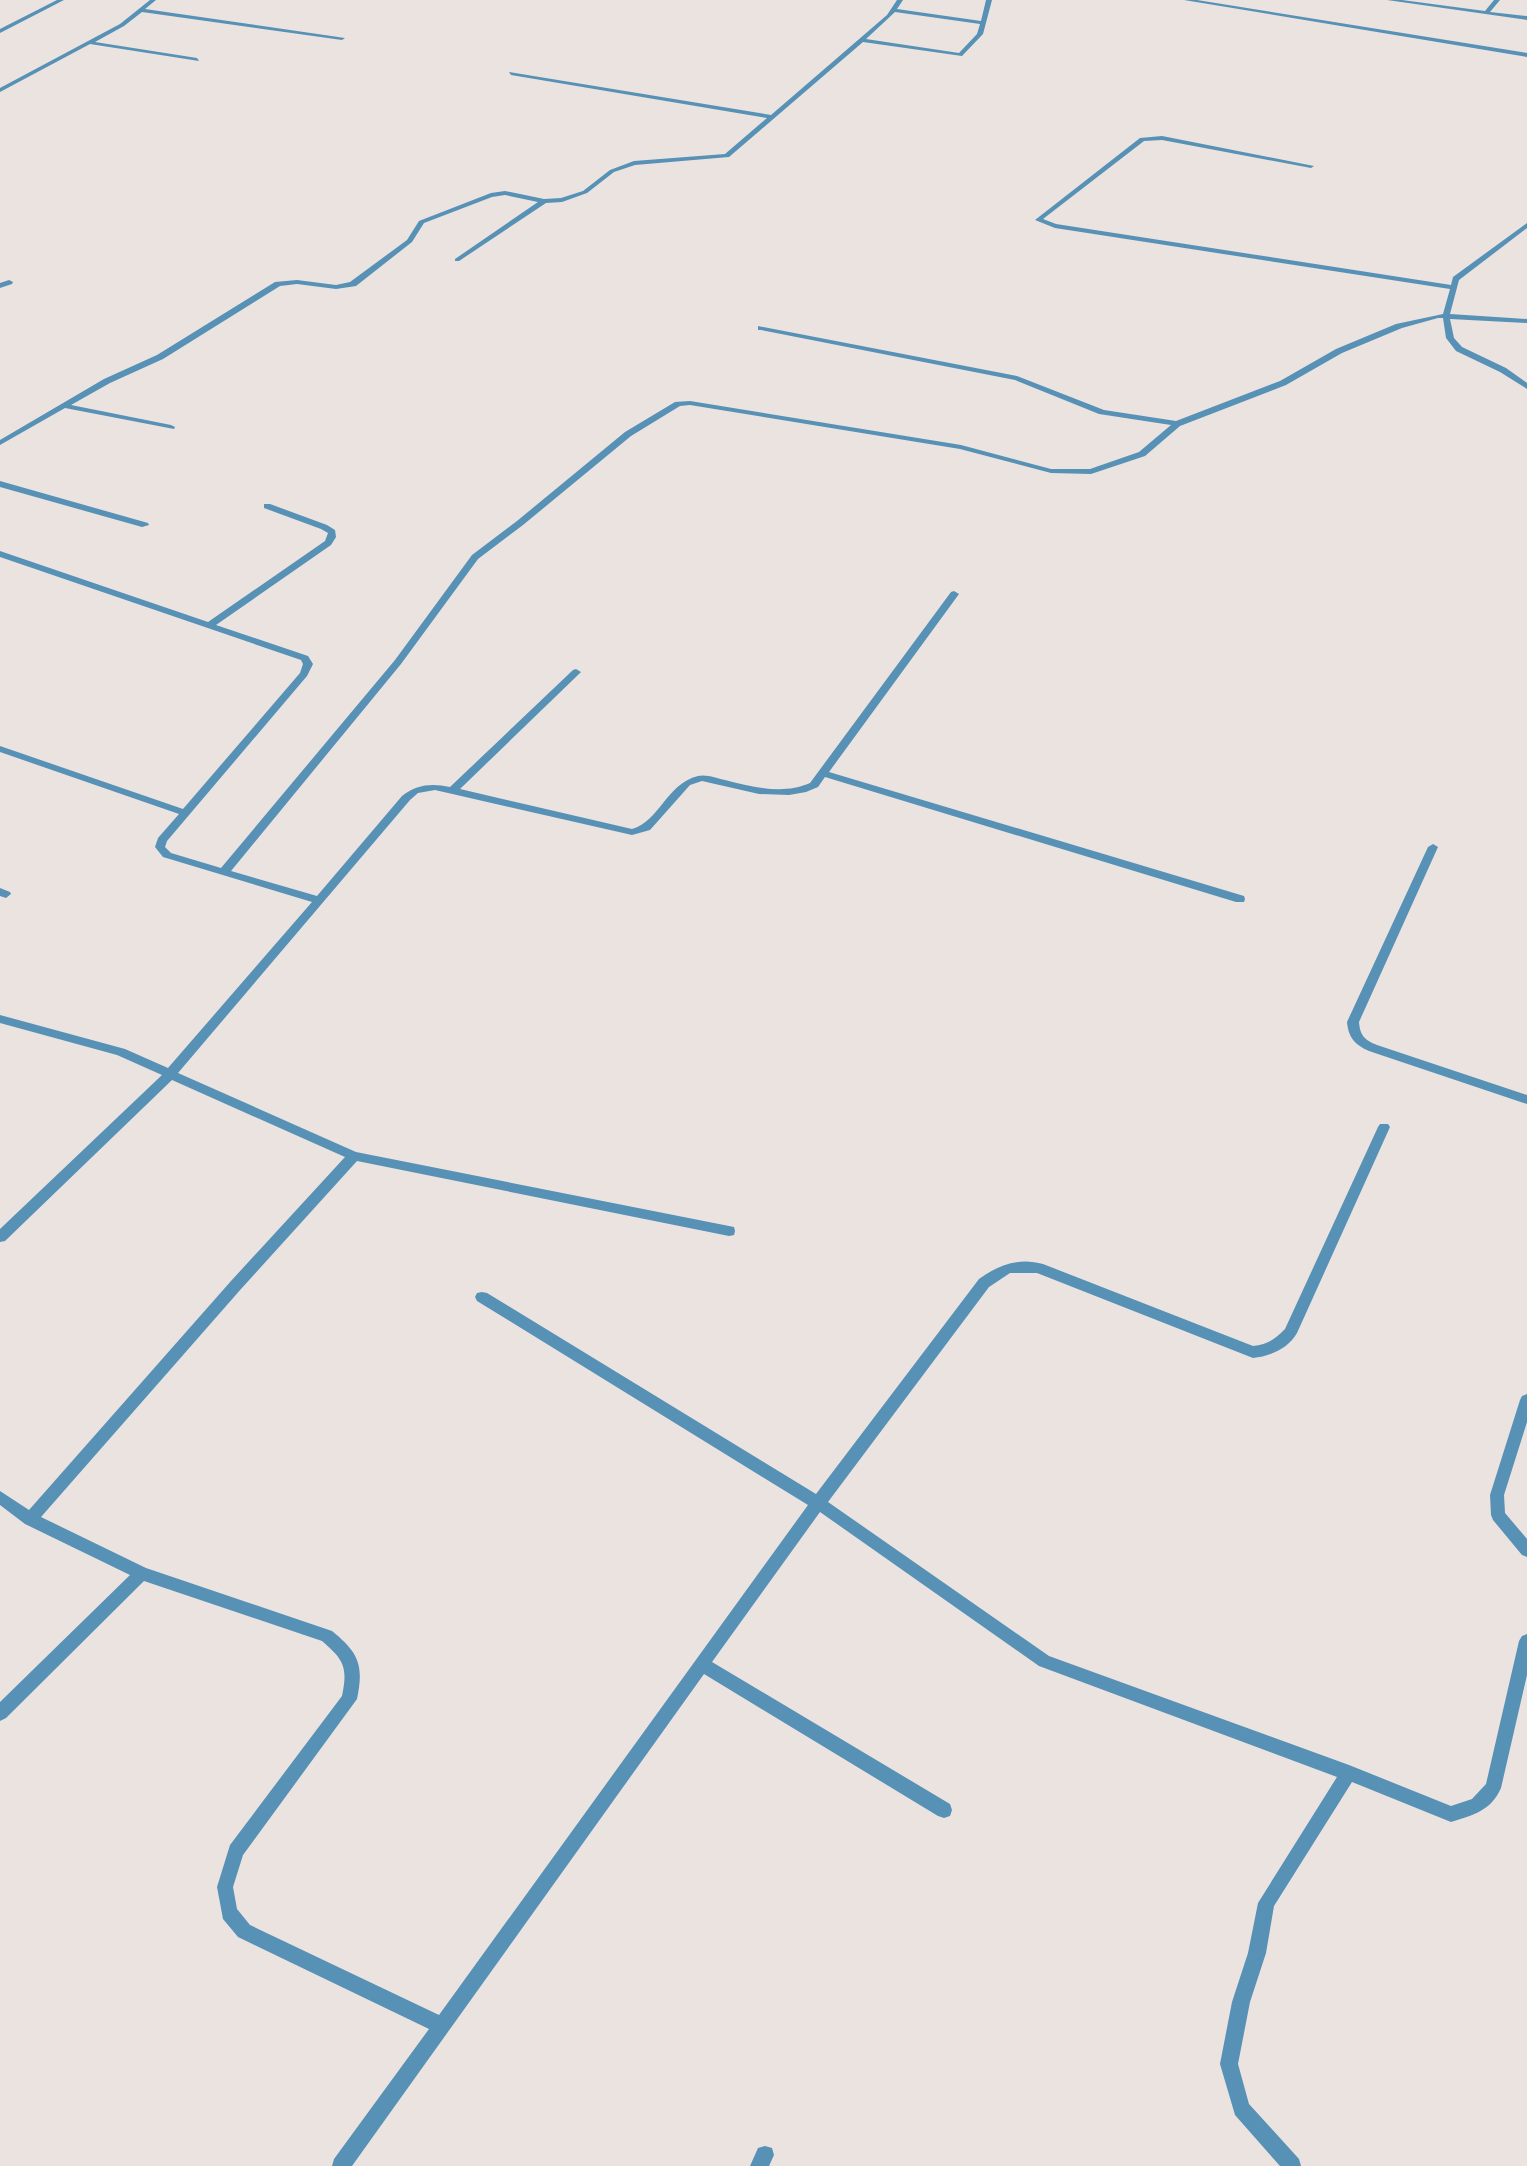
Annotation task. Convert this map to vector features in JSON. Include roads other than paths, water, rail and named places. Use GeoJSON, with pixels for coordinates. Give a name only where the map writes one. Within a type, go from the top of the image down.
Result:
{"type":"FeatureCollection","features":[{"type":"Feature","properties":{"kind":"street"},"geometry":{"type":"LineString","coordinates":[[0,30],[61,0]]}},
{"type":"Feature","properties":{"kind":"street"},"geometry":{"type":"LineString","coordinates":[[0,90],[122,25],[153,0]]}},
{"type":"Feature","properties":{"kind":"street"},"geometry":{"type":"LineString","coordinates":[[0,443],[107,381],[160,357],[278,284],[293,281],[345,287],[353,284],[410,241],[416,226],[427,218],[499,193],[544,201],[576,196],[612,171],[634,163],[727,156],[862,40],[894,10],[900,0]]}},
{"type":"Feature","properties":{"kind":"street"},"geometry":{"type":"LineString","coordinates":[[862,40],[960,55],[976,41],[984,23],[989,0]]}},
{"type":"Feature","properties":{"kind":"street"},"geometry":{"type":"LineString","coordinates":[[1187,0],[1527,55]]}},
{"type":"Feature","properties":{"kind":"street"},"geometry":{"type":"LineString","coordinates":[[1390,0],[1527,18]]}},
{"type":"Feature","properties":{"kind":"street"},"geometry":{"type":"LineString","coordinates":[[1486,13],[1497,0]]}},
{"type":"Feature","properties":{"kind":"street"},"geometry":{"type":"LineString","coordinates":[[142,10],[342,38]]}},
{"type":"Feature","properties":{"kind":"street"},"geometry":{"type":"LineString","coordinates":[[894,10],[984,23]]}},
{"type":"Feature","properties":{"kind":"street"},"geometry":{"type":"LineString","coordinates":[[91,43],[197,60]]}},
{"type":"Feature","properties":{"kind":"street"},"geometry":{"type":"LineString","coordinates":[[511,73],[771,117]]}},
{"type":"Feature","properties":{"kind":"street"},"geometry":{"type":"LineString","coordinates":[[1311,166],[1162,138],[1142,139],[1039,216],[1038,220],[1055,226],[1452,287]]}},
{"type":"Feature","properties":{"kind":"street"},"geometry":{"type":"LineString","coordinates":[[457,260],[544,201]]}},
{"type":"Feature","properties":{"kind":"street"},"geometry":{"type":"LineString","coordinates":[[1527,225],[1464,272],[1452,287],[1446,315],[1450,338],[1459,349],[1503,370],[1527,387]]}},
{"type":"Feature","properties":{"kind":"street"},"geometry":{"type":"LineString","coordinates":[[0,286],[9,282]]}},
{"type":"Feature","properties":{"kind":"street"},"geometry":{"type":"LineString","coordinates":[[224,872],[398,662],[475,557],[520,523],[614,444],[678,404],[690,403],[960,447],[1069,473],[1091,472],[1142,454],[1177,424],[1283,383],[1339,351],[1424,317],[1446,315],[1527,321]]}},
{"type":"Feature","properties":{"kind":"street"},"geometry":{"type":"LineString","coordinates":[[761,328],[1017,378],[1102,412],[1177,424]]}},
{"type":"Feature","properties":{"kind":"street"},"geometry":{"type":"LineString","coordinates":[[65,406],[171,427]]}},
{"type":"Feature","properties":{"kind":"street"},"geometry":{"type":"LineString","coordinates":[[0,484],[145,525]]}},
{"type":"Feature","properties":{"kind":"street"},"geometry":{"type":"LineString","coordinates":[[211,624],[328,543],[332,537],[332,532],[324,527],[267,506]]}},
{"type":"Feature","properties":{"kind":"street"},"geometry":{"type":"LineString","coordinates":[[0,554],[211,624],[305,658],[308,664],[304,674],[162,840],[160,847],[167,855],[319,900]]}},
{"type":"Feature","properties":{"kind":"street"},"geometry":{"type":"LineString","coordinates":[[0,566],[12,558]]}},
{"type":"Feature","properties":{"kind":"street"},"geometry":{"type":"LineString","coordinates":[[0,1237],[171,1073],[406,798],[427,788],[452,791],[632,832],[646,828],[686,783],[693,779],[702,778],[795,793],[813,785],[954,594]]}},
{"type":"Feature","properties":{"kind":"street"},"geometry":{"type":"LineString","coordinates":[[452,791],[576,672]]}},
{"type":"Feature","properties":{"kind":"street"},"geometry":{"type":"LineString","coordinates":[[0,749],[186,813]]}},
{"type":"Feature","properties":{"kind":"street"},"geometry":{"type":"LineString","coordinates":[[822,773],[1240,899]]}},
{"type":"Feature","properties":{"kind":"street"},"geometry":{"type":"LineString","coordinates":[[1433,847],[1353,1022],[1353,1033],[1359,1042],[1373,1048],[1527,1100]]}},
{"type":"Feature","properties":{"kind":"street"},"geometry":{"type":"LineString","coordinates":[[0,1019],[121,1052],[354,1156],[729,1232]]}},
{"type":"Feature","properties":{"kind":"street"},"geometry":{"type":"LineString","coordinates":[[341,2166],[818,1503],[984,1283],[999,1270],[1017,1266],[1038,1268],[1253,1352],[1266,1352],[1278,1345],[1290,1333],[1384,1127]]}},
{"type":"Feature","properties":{"kind":"street"},"geometry":{"type":"LineString","coordinates":[[30,1519],[236,1285],[354,1156]]}},
{"type":"Feature","properties":{"kind":"street"},"geometry":{"type":"LineString","coordinates":[[482,1297],[818,1503],[1044,1661],[1349,1773],[1451,1814],[1477,1806],[1492,1788],[1527,1641]]}},
{"type":"Feature","properties":{"kind":"street"},"geometry":{"type":"LineString","coordinates":[[1527,1400],[1497,1495],[1498,1515],[1527,1550]]}},
{"type":"Feature","properties":{"kind":"street"},"geometry":{"type":"LineString","coordinates":[[0,1497],[30,1519],[142,1574],[327,1636],[344,1650],[355,1671],[349,1700],[236,1851],[225,1887],[230,1913],[244,1931],[441,2025]]}},
{"type":"Feature","properties":{"kind":"street"},"geometry":{"type":"LineString","coordinates":[[0,1713],[142,1574]]}},
{"type":"Feature","properties":{"kind":"street"},"geometry":{"type":"LineString","coordinates":[[701,1664],[944,1810]]}},
{"type":"Feature","properties":{"kind":"street"},"geometry":{"type":"LineString","coordinates":[[1292,2166],[1241,2109],[1229,2064],[1241,2002],[1257,1953],[1266,1903],[1349,1773]]}}]}
